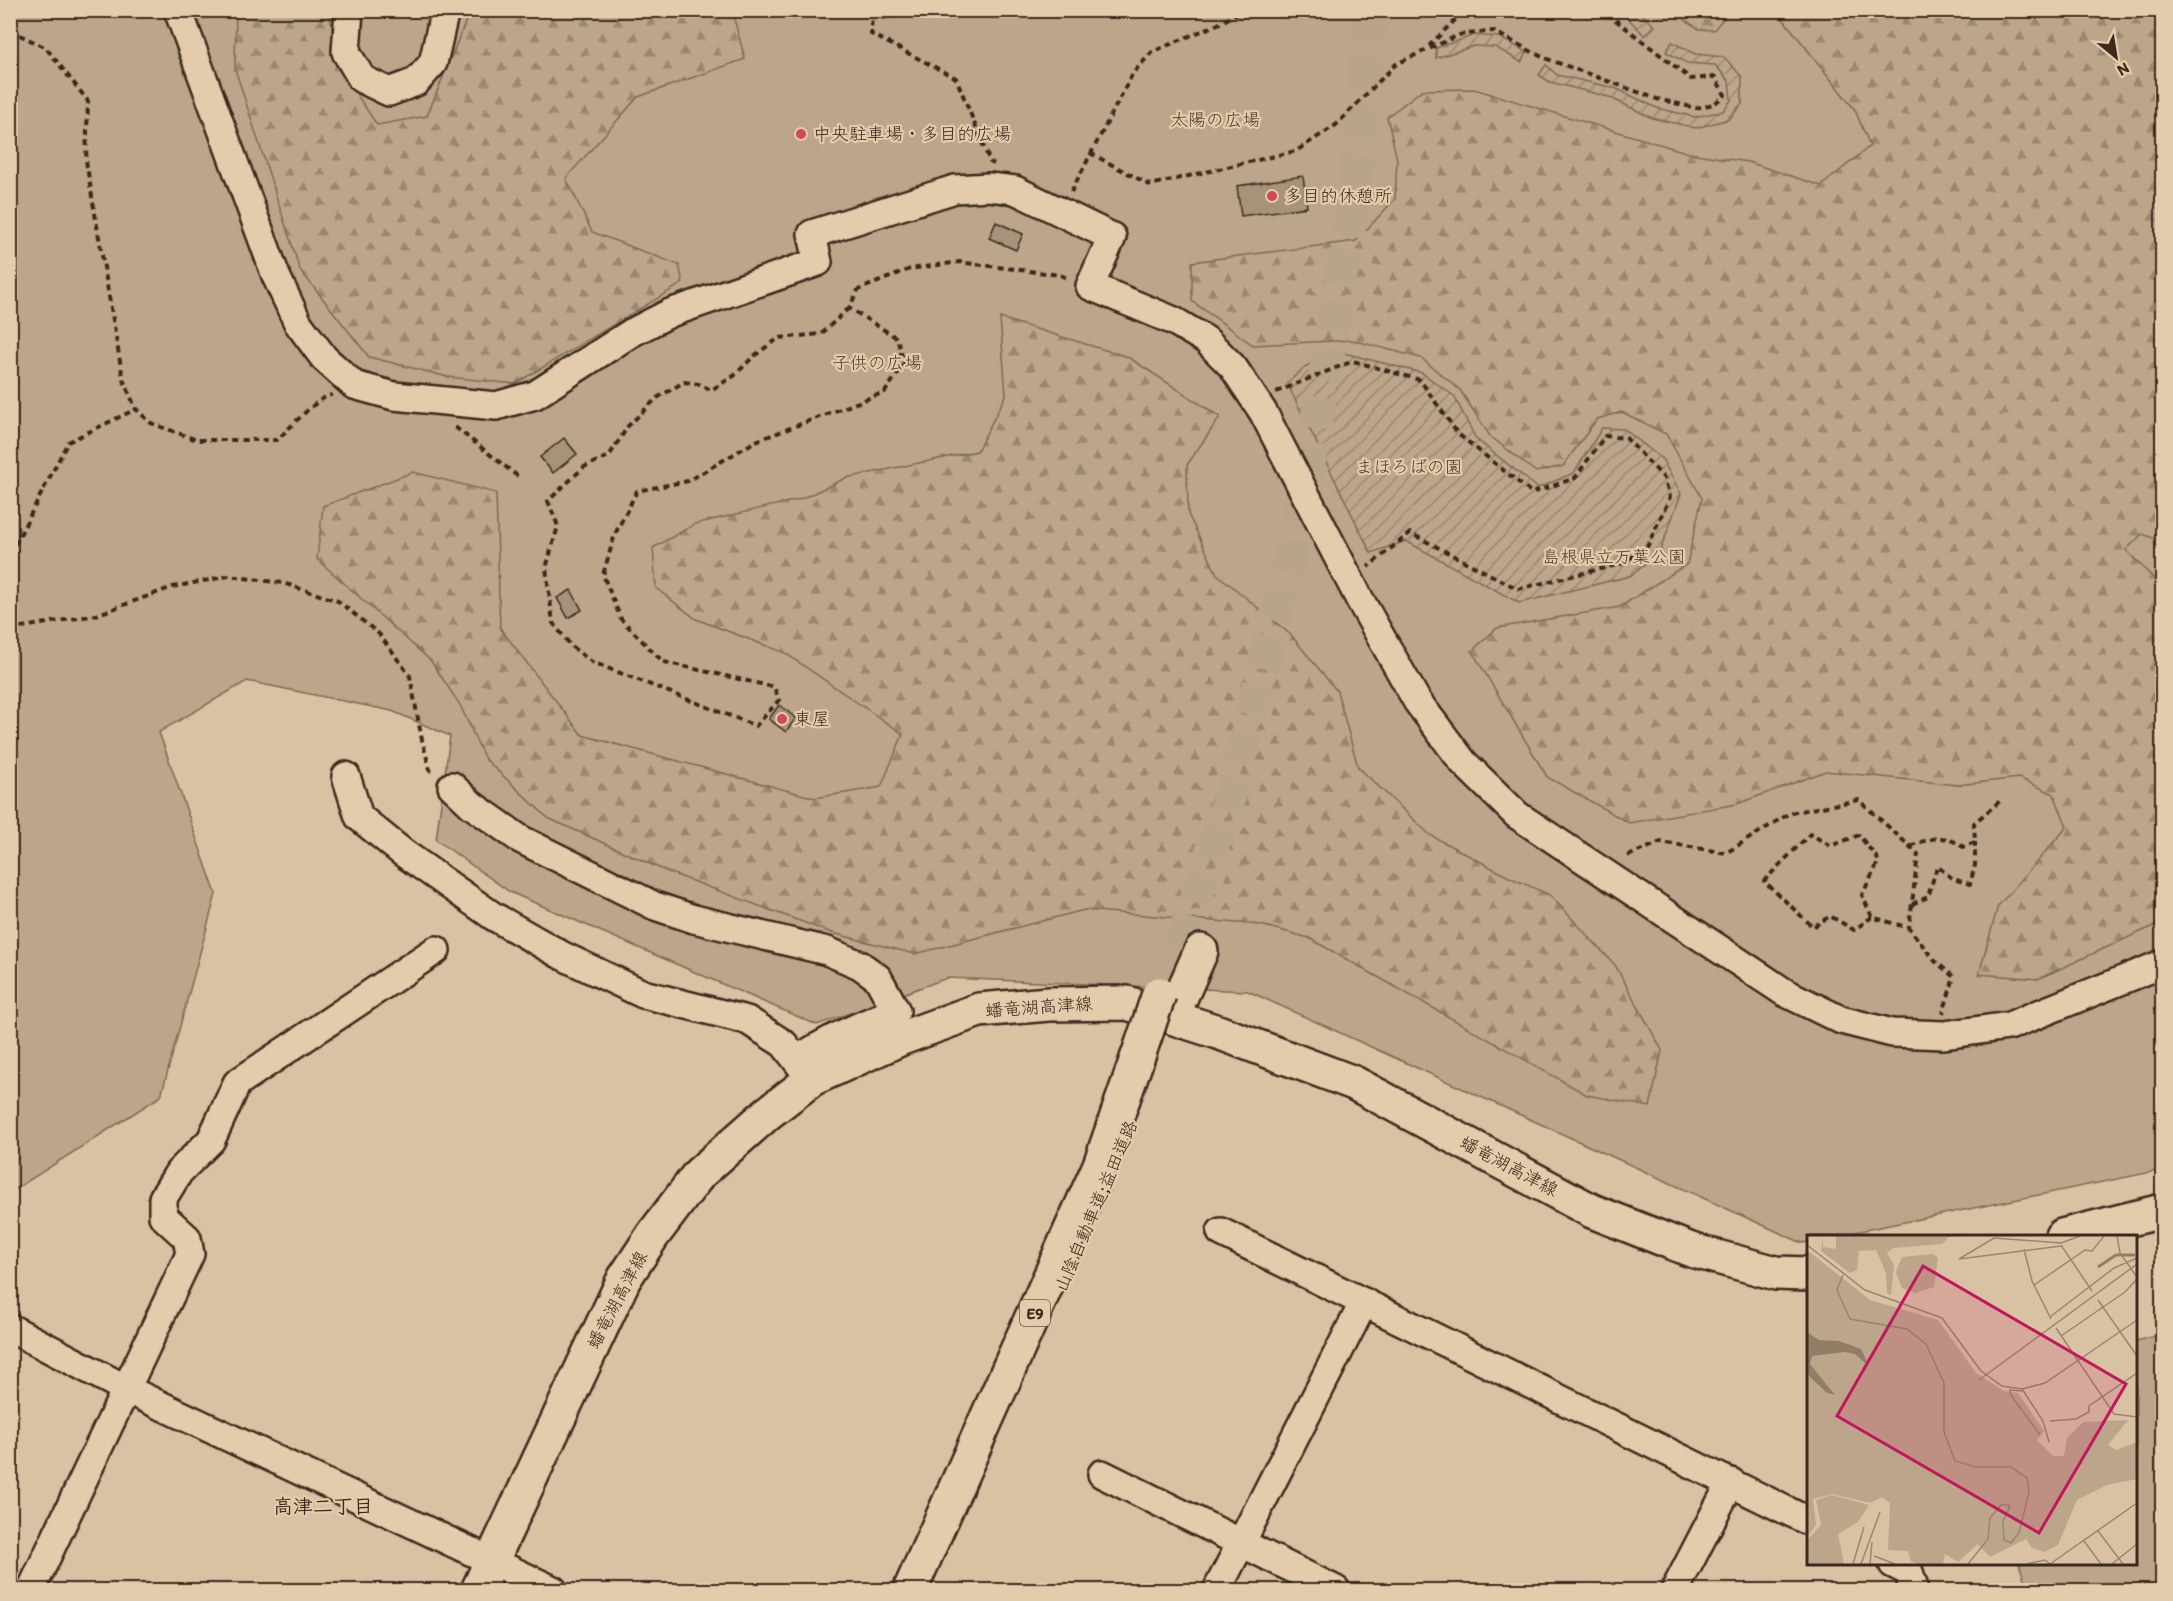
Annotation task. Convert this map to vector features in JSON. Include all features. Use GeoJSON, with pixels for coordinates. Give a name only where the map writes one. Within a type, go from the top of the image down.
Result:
{"type":"FeatureCollection","features":[{"type":"Feature","properties":{"kind":"main road","name":"山陰自動車道;益田道路"},"geometry":{"type":"LineString","coordinates":[[910,1590],[1100,1165],[1190,950]]}},
{"type":"Feature","properties":{"kind":"main road","name":"蟠竜湖高津線"},"geometry":{"type":"LineString","coordinates":[[485,1576],[624,1279],[652,1235],[699,1174],[768,1113],[804,1070],[979,1010],[1049,1004],[1127,1003],[1218,1032],[1354,1083],[1592,1210],[1691,1250],[1776,1273],[1807,1274]]}},
{"type":"Feature","properties":{"kind":"main road","name":"山陰自動車道;益田道路"},"geometry":{"type":"LineString","coordinates":[[928,1590],[1114,1170],[1156,1032]]}},
{"type":"Feature","properties":{"kind":"main road"},"geometry":{"type":"LineString","coordinates":[[2066,1235],[2163,1211]]}},
{"type":"Feature","properties":{"kind":"street"},"geometry":{"type":"LineString","coordinates":[[178,10],[276,276],[298,323],[324,358],[354,385],[394,396],[496,406],[535,395],[631,333],[670,314],[818,262],[812,234],[955,189],[989,187],[1065,197],[1112,237],[1090,286],[1174,321],[1206,340],[1233,367],[1263,412],[1360,600],[1417,701],[1463,762],[1517,815],[1784,992],[1841,1020],[1892,1033],[1944,1035],[2009,1026],[2163,964]]}},
{"type":"Feature","properties":{"kind":"street"},"geometry":{"type":"LineString","coordinates":[[349,10],[346,52],[362,79],[389,92],[416,82],[433,63],[444,10]]}},
{"type":"Feature","properties":{"kind":"street"},"geometry":{"type":"LineString","coordinates":[[346,776],[359,817],[402,852],[493,916],[563,956],[643,994],[747,1020],[784,1044],[804,1070]]}},
{"type":"Feature","properties":{"kind":"street"},"geometry":{"type":"LineString","coordinates":[[452,786],[472,805],[520,839],[656,906],[694,919],[827,951],[860,965],[878,978],[896,1011],[809,1051],[804,1070]]}},
{"type":"Feature","properties":{"kind":"street"},"geometry":{"type":"LineString","coordinates":[[31,1590],[190,1254],[188,1238],[163,1216],[163,1198],[179,1172],[211,1140],[237,1083],[436,950]]}},
{"type":"Feature","properties":{"kind":"street"},"geometry":{"type":"LineString","coordinates":[[1221,1232],[1807,1520]]}},
{"type":"Feature","properties":{"kind":"street"},"geometry":{"type":"LineString","coordinates":[[1217,1590],[1364,1302]]}},
{"type":"Feature","properties":{"kind":"street"},"geometry":{"type":"LineString","coordinates":[[10,1328],[485,1576],[553,1590]]}},
{"type":"Feature","properties":{"kind":"street"},"geometry":{"type":"LineString","coordinates":[[1102,1474],[1336,1590]]}},
{"type":"Feature","properties":{"kind":"street"},"geometry":{"type":"LineString","coordinates":[[1675,1590],[1731,1482]]}},
{"type":"Feature","properties":{"kind":"street"},"geometry":{"type":"LineString","coordinates":[[1897,1565],[1909,1572],[1913,1584],[1910,1590]]}},
{"type":"Feature","properties":{"kind":"path"},"geometry":{"type":"LineString","coordinates":[[872,10],[870,34],[956,78],[990,162],[1000,166]]}},
{"type":"Feature","properties":{"kind":"path"},"geometry":{"type":"LineString","coordinates":[[1065,197],[1133,73],[1152,52],[1218,24],[1244,10]]}},
{"type":"Feature","properties":{"kind":"path"},"geometry":{"type":"LineString","coordinates":[[1426,50],[1465,10]]}},
{"type":"Feature","properties":{"kind":"path"},"geometry":{"type":"LineString","coordinates":[[1090,153],[1150,184],[1296,151],[1336,125],[1396,64],[1459,35],[1493,31],[1542,57],[1657,99],[1696,108],[1714,104],[1725,95],[1715,77],[1691,79],[1613,18],[1595,10]]}},
{"type":"Feature","properties":{"kind":"path"},"geometry":{"type":"LineString","coordinates":[[10,30],[46,48],[88,101],[86,161],[123,379],[136,409],[151,423],[197,440],[277,440],[320,401],[328,395],[337,395]]}},
{"type":"Feature","properties":{"kind":"path"},"geometry":{"type":"LineString","coordinates":[[849,308],[897,338],[904,364],[885,392],[756,441],[688,481],[637,491],[615,534],[603,575],[621,619],[664,662],[774,687],[779,700],[756,726],[592,662],[572,647],[553,622],[546,568],[558,526],[548,501],[584,467],[609,456],[628,426],[657,398],[684,382],[699,384],[711,390],[734,376],[754,356],[779,338],[821,334],[849,308],[858,290],[910,269],[959,262],[1060,275],[1090,286]]}},
{"type":"Feature","properties":{"kind":"path"},"geometry":{"type":"LineString","coordinates":[[1273,393],[1353,361],[1420,380],[1458,435],[1532,493],[1575,478],[1605,435],[1626,438],[1664,478],[1670,497],[1647,547],[1621,564],[1518,589],[1410,533],[1362,571]]}},
{"type":"Feature","properties":{"kind":"path"},"geometry":{"type":"LineString","coordinates":[[10,554],[68,442],[136,409]]}},
{"type":"Feature","properties":{"kind":"path"},"geometry":{"type":"LineString","coordinates":[[444,424],[455,427],[520,478]]}},
{"type":"Feature","properties":{"kind":"path"},"geometry":{"type":"LineString","coordinates":[[10,629],[96,615],[173,587],[229,576],[283,583],[338,601],[380,634],[410,676],[430,770],[452,786]]}},
{"type":"Feature","properties":{"kind":"path"},"geometry":{"type":"LineString","coordinates":[[1628,856],[1661,842],[1726,853],[1790,813],[1859,800],[1918,854],[1909,928]]}},
{"type":"Feature","properties":{"kind":"path"},"geometry":{"type":"LineString","coordinates":[[1911,904],[1928,897],[1937,866],[1953,879],[1970,884],[1975,865],[1974,823],[2000,801]]}},
{"type":"Feature","properties":{"kind":"path"},"geometry":{"type":"LineString","coordinates":[[1872,917],[1854,930],[1830,916],[1813,927],[1764,881],[1810,834],[1831,846],[1859,835],[1879,861],[1862,895],[1872,917],[1909,928],[1935,961],[1954,977],[1942,1014]]}},
{"type":"Feature","properties":{"kind":"path"},"geometry":{"type":"LineString","coordinates":[[1910,846],[1935,837],[1954,840],[1963,847],[1975,842]]}},
{"type":"Feature","properties":{"kind":"green space"},"geometry":{"type":"Polygon","coordinates":[[[236,10],[329,11],[339,68],[377,125],[427,116],[470,11],[732,11],[745,59],[638,97],[566,178],[592,232],[679,265],[683,283],[515,384],[448,377],[369,357],[300,270],[235,69],[236,10]]]}},
{"type":"Feature","properties":{"kind":"green space","name":"島根県立万葉公園"},"geometry":{"type":"Polygon","coordinates":[[[11,11],[2162,11],[2162,1170],[1840,1235],[1807,1235],[1807,1242],[1802,1243],[1248,991],[947,978],[817,1025],[510,892],[436,840],[450,736],[392,711],[247,681],[159,732],[216,894],[161,1096],[11,1192],[11,11]]]}},
{"type":"Feature","properties":{"kind":"green space"},"geometry":{"type":"Polygon","coordinates":[[[1616,11],[1638,11],[1655,26],[1645,36],[1625,15],[1616,11]]]}},
{"type":"Feature","properties":{"kind":"green space"},"geometry":{"type":"Polygon","coordinates":[[[1672,11],[1729,11],[1714,30],[1699,29],[1672,11]]]}},
{"type":"Feature","properties":{"kind":"green space"},"geometry":{"type":"Polygon","coordinates":[[[1767,11],[2162,11],[2162,541],[2142,534],[2126,550],[2162,587],[2162,922],[2038,979],[1979,974],[1998,906],[2067,827],[2054,794],[2019,778],[1957,785],[1826,771],[1737,804],[1629,823],[1547,777],[1472,651],[1497,628],[1620,607],[1687,564],[1702,498],[1666,434],[1622,412],[1597,419],[1563,466],[1536,472],[1490,436],[1460,390],[1421,358],[1352,340],[1253,345],[1192,301],[1192,262],[1356,241],[1395,199],[1397,159],[1387,117],[1422,90],[1474,89],[1689,153],[1748,162],[1821,186],[1870,146],[1855,110],[1780,15],[1767,11]]]}},
{"type":"Feature","properties":{"kind":"green space"},"geometry":{"type":"Polygon","coordinates":[[[1475,35],[1499,37],[1527,52],[1521,62],[1495,47],[1474,46],[1436,58],[1436,48],[1475,35]]]}},
{"type":"Feature","properties":{"kind":"green space"},"geometry":{"type":"Polygon","coordinates":[[[1672,42],[1695,54],[1724,57],[1742,77],[1742,104],[1729,119],[1696,128],[1652,118],[1609,97],[1550,82],[1539,75],[1546,65],[1557,75],[1615,88],[1657,108],[1695,117],[1723,111],[1731,100],[1729,81],[1715,65],[1687,63],[1666,52],[1672,42]]]}},
{"type":"Feature","properties":{"kind":"green space"},"geometry":{"type":"Polygon","coordinates":[[[1000,318],[1128,357],[1220,417],[1187,465],[1188,514],[1217,574],[1291,635],[1337,691],[1358,767],[1430,835],[1509,877],[1550,895],[1615,965],[1662,1050],[1650,1107],[1587,1095],[1309,938],[1261,925],[1084,910],[915,954],[832,933],[668,872],[548,818],[485,759],[460,705],[431,661],[317,559],[323,506],[413,472],[496,493],[500,628],[582,735],[815,798],[881,787],[903,734],[785,653],[696,619],[656,588],[653,548],[695,524],[801,499],[846,478],[977,451],[1006,395],[1000,318]]]}},
{"type":"Feature","properties":{"kind":"green space","name":"まほろばの園"},"geometry":{"type":"Polygon","coordinates":[[[1336,351],[1422,373],[1454,396],[1476,439],[1538,488],[1574,473],[1602,428],[1624,429],[1662,459],[1681,494],[1659,554],[1630,576],[1519,603],[1406,541],[1371,553],[1287,383],[1308,365],[1336,351]]]}},
{"type":"Feature","properties":{"kind":"green space"},"geometry":{"type":"Polygon","coordinates":[[[2162,1334],[2162,1590],[2028,1590],[2019,1565],[2137,1565],[2137,1341],[2162,1334]]]}},
{"type":"Feature","properties":{"kind":"building"},"geometry":{"type":"Polygon","coordinates":[[[882,10],[924,10],[925,12],[883,19],[882,10]]]}},
{"type":"Feature","properties":{"kind":"building","name":"多目的休憩所"},"geometry":{"type":"Polygon","coordinates":[[[1303,176],[1307,207],[1241,216],[1237,186],[1303,176]]]}},
{"type":"Feature","properties":{"kind":"building"},"geometry":{"type":"Polygon","coordinates":[[[996,222],[1023,234],[1016,250],[989,238],[996,222]]]}},
{"type":"Feature","properties":{"kind":"building"},"geometry":{"type":"Polygon","coordinates":[[[564,438],[577,454],[553,473],[540,457],[564,438]]]}},
{"type":"Feature","properties":{"kind":"building"},"geometry":{"type":"Polygon","coordinates":[[[571,590],[582,610],[568,618],[557,598],[571,590]]]}},
{"type":"Feature","properties":{"kind":"building","name":"東屋"},"geometry":{"type":"Polygon","coordinates":[[[779,705],[796,718],[786,732],[769,719],[779,705]]]}},
{"type":"Feature","properties":{"kind":"tunnel"},"geometry":{"type":"LineString","coordinates":[[1179,950],[1234,783],[1277,612],[1307,476],[1351,220],[1364,109],[1370,10]]}},
{"type":"Feature","properties":{"kind":"place","name":"中央駐車場・多目的広場"},"geometry":{"type":"Point","coordinates":[801,134]}},
{"type":"Feature","properties":{"kind":"place","name":"多目的休憩所"},"geometry":{"type":"Point","coordinates":[1272,196]}},
{"type":"Feature","properties":{"kind":"place","name":"東屋"},"geometry":{"type":"Point","coordinates":[782,719]}},
{"type":"Feature","properties":{"kind":"district","name":"高津二丁目"},"geometry":{"type":"Point","coordinates":[323,1506]}},
{"type":"Feature","properties":{"kind":"park label","name":"太陽の広場"},"geometry":{"type":"Point","coordinates":[1215,120]}},
{"type":"Feature","properties":{"kind":"park label","name":"子供の広場"},"geometry":{"type":"Point","coordinates":[877,363]}}]}
